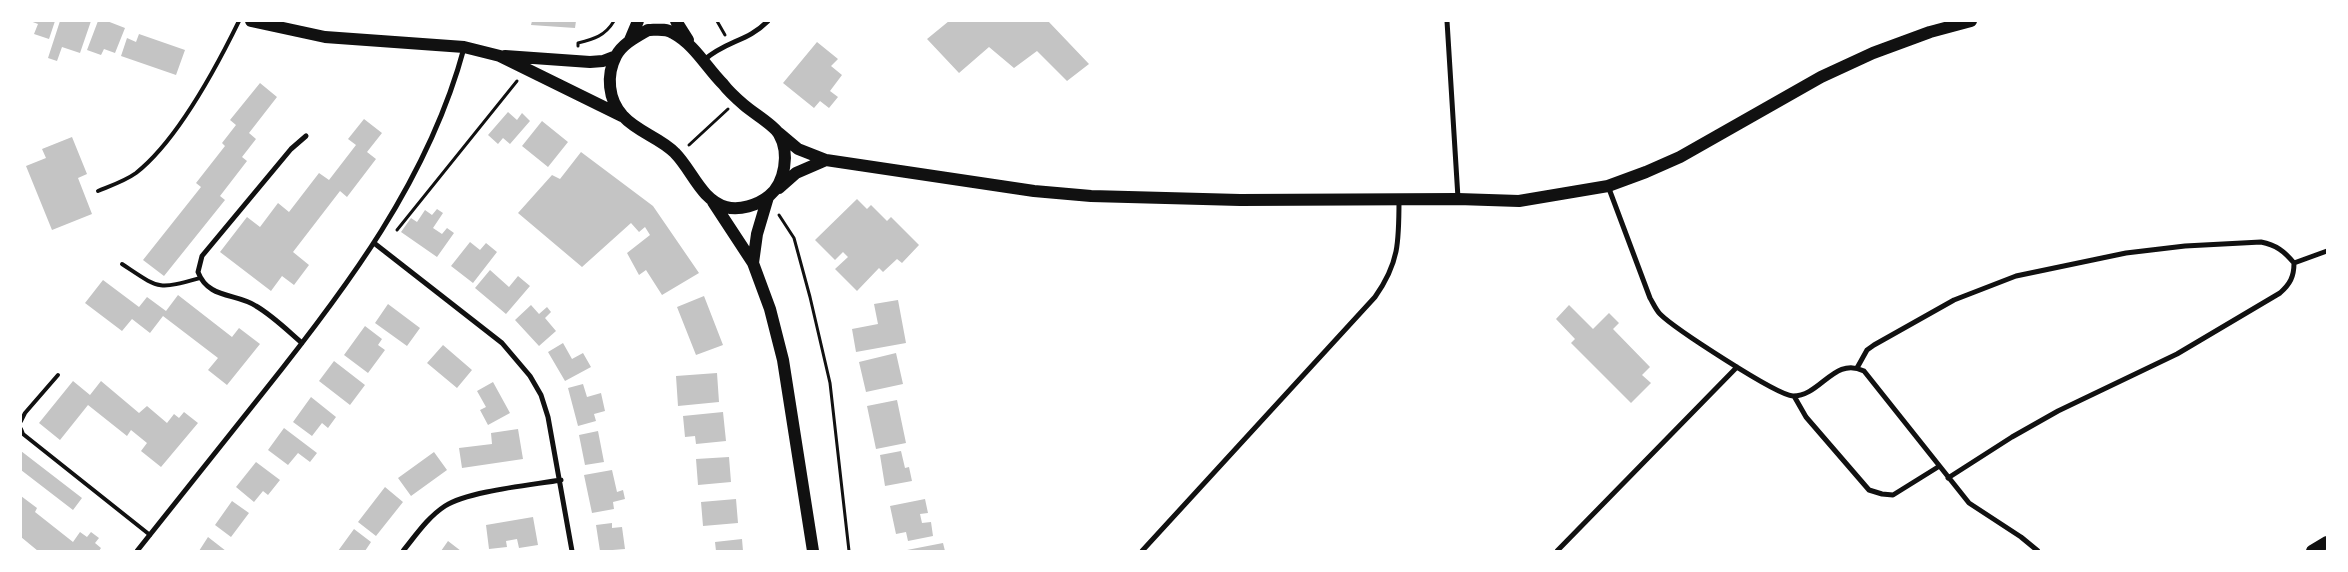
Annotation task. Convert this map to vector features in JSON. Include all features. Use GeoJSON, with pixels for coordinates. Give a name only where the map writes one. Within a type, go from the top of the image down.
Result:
{"type":"FeatureCollection","features":[{"type":"Feature","properties":{"kind":"main road"},"geometry":{"type":"LineString","coordinates":[[251,21],[325,37],[464,47],[500,56],[590,62],[603,61],[616,56]]}},
{"type":"Feature","properties":{"kind":"main road"},"geometry":{"type":"LineString","coordinates":[[623,116],[614,103],[609,91],[611,73],[616,56],[630,40],[638,21]]}},
{"type":"Feature","properties":{"kind":"main road"},"geometry":{"type":"LineString","coordinates":[[676,21],[694,49],[722,84],[738,99],[798,149],[826,160],[1034,190],[1091,196],[1240,200],[1458,199],[1519,201],[1608,186],[1646,172],[1680,157],[1821,77],[1873,53],[1930,32],[1971,21]]}},
{"type":"Feature","properties":{"kind":"main road"},"geometry":{"type":"LineString","coordinates":[[630,40],[648,30],[663,30],[672,32],[694,49]]}},
{"type":"Feature","properties":{"kind":"main road"},"geometry":{"type":"LineString","coordinates":[[500,56],[623,116],[675,152],[713,202],[753,263],[770,309],[783,360],[813,551]]}},
{"type":"Feature","properties":{"kind":"main road"},"geometry":{"type":"LineString","coordinates":[[753,263],[757,234],[772,194],[783,174],[785,161],[779,133]]}},
{"type":"Feature","properties":{"kind":"main road"},"geometry":{"type":"LineString","coordinates":[[713,202],[728,208],[755,205],[772,194],[796,173],[826,160]]}},
{"type":"Feature","properties":{"kind":"main road"},"geometry":{"type":"LineString","coordinates":[[2312,551],[2327,542]]}},
{"type":"Feature","properties":{"kind":"street"},"geometry":{"type":"LineString","coordinates":[[704,60],[715,50],[729,42],[756,33],[768,21]]}},
{"type":"Feature","properties":{"kind":"street"},"geometry":{"type":"LineString","coordinates":[[1447,21],[1458,199]]}},
{"type":"Feature","properties":{"kind":"street"},"geometry":{"type":"LineString","coordinates":[[137,551],[302,343],[374,243],[414,174],[435,131],[454,84],[464,47]]}},
{"type":"Feature","properties":{"kind":"street"},"geometry":{"type":"LineString","coordinates":[[302,343],[258,307],[245,300],[218,294],[207,287],[198,272],[202,256],[291,149],[306,136]]}},
{"type":"Feature","properties":{"kind":"street"},"geometry":{"type":"LineString","coordinates":[[1608,186],[1650,298],[1659,313],[1737,367],[1783,394],[1794,396],[1810,391],[1846,367],[1857,368],[1870,377],[1938,467],[1969,503],[2021,537],[2038,551]]}},
{"type":"Feature","properties":{"kind":"street"},"geometry":{"type":"LineString","coordinates":[[1142,551],[1375,297],[1388,279],[1396,256],[1399,232],[1399,200]]}},
{"type":"Feature","properties":{"kind":"street"},"geometry":{"type":"LineString","coordinates":[[1857,368],[1868,350],[1874,345],[1954,300],[2016,276],[2126,253],[2185,246],[2260,242],[2272,244],[2284,251],[2294,263],[2294,274],[2289,285],[2280,293],[2176,354],[2058,411],[2012,437],[1948,478]]}},
{"type":"Feature","properties":{"kind":"street"},"geometry":{"type":"LineString","coordinates":[[374,243],[502,343],[517,358],[541,395],[548,417],[561,480],[572,551]]}},
{"type":"Feature","properties":{"kind":"street"},"geometry":{"type":"LineString","coordinates":[[2294,263],[2327,251]]}},
{"type":"Feature","properties":{"kind":"street"},"geometry":{"type":"LineString","coordinates":[[1557,551],[1737,367]]}},
{"type":"Feature","properties":{"kind":"street"},"geometry":{"type":"LineString","coordinates":[[1794,396],[1806,417],[1869,490],[1893,495],[1938,467]]}},
{"type":"Feature","properties":{"kind":"street"},"geometry":{"type":"LineString","coordinates":[[403,551],[434,514],[446,505],[464,497],[561,480]]}},
{"type":"Feature","properties":{"kind":"lane"},"geometry":{"type":"LineString","coordinates":[[98,192],[135,173],[156,153],[182,120],[211,75],[239,21]]}},
{"type":"Feature","properties":{"kind":"lane"},"geometry":{"type":"LineString","coordinates":[[122,264],[153,285],[167,287],[200,278]]}},
{"type":"Feature","properties":{"kind":"lane"},"geometry":{"type":"LineString","coordinates":[[21,420],[25,412],[58,375]]}},
{"type":"Feature","properties":{"kind":"lane"},"geometry":{"type":"LineString","coordinates":[[21,429],[23,434],[150,535]]}},
{"type":"Feature","properties":{"kind":"path"},"geometry":{"type":"LineString","coordinates":[[717,21],[729,42]]}},
{"type":"Feature","properties":{"kind":"path"},"geometry":{"type":"LineString","coordinates":[[381,250],[526,68]]}},
{"type":"Feature","properties":{"kind":"path"},"geometry":{"type":"LineString","coordinates":[[675,152],[688,145],[738,99]]}},
{"type":"Feature","properties":{"kind":"path"},"geometry":{"type":"LineString","coordinates":[[772,194],[794,238],[813,307],[830,383],[849,551]]}},
{"type":"Feature","properties":{"kind":"building"},"geometry":{"type":"Polygon","coordinates":[[[30,21],[55,21],[49,39],[34,34],[38,24],[30,21]]]}},
{"type":"Feature","properties":{"kind":"building"},"geometry":{"type":"Polygon","coordinates":[[[60,21],[91,21],[80,53],[62,47],[57,61],[48,58],[60,21]]]}},
{"type":"Feature","properties":{"kind":"building"},"geometry":{"type":"Polygon","coordinates":[[[98,21],[107,21],[125,28],[115,53],[104,49],[101,55],[87,50],[98,21]]]}},
{"type":"Feature","properties":{"kind":"building"},"geometry":{"type":"Polygon","coordinates":[[[532,21],[576,21],[575,28],[531,25],[532,21]]]}},
{"type":"Feature","properties":{"kind":"building"},"geometry":{"type":"Polygon","coordinates":[[[949,21],[1048,21],[1089,64],[1067,81],[1037,51],[1014,68],[989,47],[959,73],[927,39],[949,21]]]}},
{"type":"Feature","properties":{"kind":"building"},"geometry":{"type":"Polygon","coordinates":[[[139,34],[185,50],[176,75],[121,56],[127,38],[136,42],[139,34]]]}},
{"type":"Feature","properties":{"kind":"building"},"geometry":{"type":"Polygon","coordinates":[[[817,42],[838,59],[831,66],[842,75],[830,91],[838,97],[829,108],[820,101],[814,108],[783,83],[817,42]]]}},
{"type":"Feature","properties":{"kind":"building"},"geometry":{"type":"Polygon","coordinates":[[[260,83],[277,97],[249,133],[256,139],[242,157],[247,161],[220,196],[225,200],[164,276],[143,260],[201,187],[196,183],[225,146],[222,143],[236,125],[230,120],[260,83]]]}},
{"type":"Feature","properties":{"kind":"building"},"geometry":{"type":"Polygon","coordinates":[[[508,112],[517,120],[522,113],[530,121],[510,144],[503,138],[498,144],[488,135],[508,112]]]}},
{"type":"Feature","properties":{"kind":"building"},"geometry":{"type":"Polygon","coordinates":[[[364,119],[382,133],[367,152],[376,159],[347,197],[340,191],[293,252],[309,265],[294,285],[282,276],[271,291],[220,252],[247,217],[260,227],[278,203],[289,212],[319,173],[329,180],[356,145],[348,139],[364,119]]]}},
{"type":"Feature","properties":{"kind":"building"},"geometry":{"type":"Polygon","coordinates":[[[542,121],[568,142],[548,167],[522,146],[542,121]]]}},
{"type":"Feature","properties":{"kind":"building"},"geometry":{"type":"Polygon","coordinates":[[[72,137],[87,174],[78,178],[92,214],[52,230],[26,166],[46,158],[42,149],[72,137]]]}},
{"type":"Feature","properties":{"kind":"building"},"geometry":{"type":"Polygon","coordinates":[[[581,152],[653,206],[699,273],[662,295],[646,270],[639,275],[627,253],[650,235],[645,227],[639,232],[631,223],[582,267],[518,213],[552,175],[560,179],[581,152]]]}},
{"type":"Feature","properties":{"kind":"building"},"geometry":{"type":"Polygon","coordinates":[[[857,199],[867,209],[871,205],[887,221],[891,217],[919,245],[902,263],[897,259],[883,272],[879,268],[857,291],[835,269],[848,257],[843,252],[835,260],[815,240],[857,199]]]}},
{"type":"Feature","properties":{"kind":"building"},"geometry":{"type":"Polygon","coordinates":[[[437,209],[443,213],[433,228],[442,234],[447,228],[454,233],[437,257],[401,232],[411,218],[417,222],[425,210],[432,215],[437,209]]]}},
{"type":"Feature","properties":{"kind":"building"},"geometry":{"type":"Polygon","coordinates":[[[470,242],[480,250],[486,243],[497,252],[473,283],[451,266],[470,242]]]}},
{"type":"Feature","properties":{"kind":"building"},"geometry":{"type":"Polygon","coordinates":[[[490,270],[509,287],[518,276],[530,286],[506,314],[475,288],[490,270]]]}},
{"type":"Feature","properties":{"kind":"building"},"geometry":{"type":"Polygon","coordinates":[[[103,280],[139,307],[147,297],[166,311],[178,295],[232,337],[239,328],[260,344],[227,385],[208,370],[218,358],[163,316],[150,333],[132,319],[122,331],[85,303],[103,280]]]}},
{"type":"Feature","properties":{"kind":"building"},"geometry":{"type":"Polygon","coordinates":[[[704,296],[723,345],[696,355],[677,307],[704,296]]]}},
{"type":"Feature","properties":{"kind":"building"},"geometry":{"type":"Polygon","coordinates":[[[898,300],[906,343],[856,352],[852,329],[878,324],[874,304],[898,300]]]}},
{"type":"Feature","properties":{"kind":"building"},"geometry":{"type":"Polygon","coordinates":[[[388,304],[420,328],[407,346],[375,323],[388,304]]]}},
{"type":"Feature","properties":{"kind":"building"},"geometry":{"type":"Polygon","coordinates":[[[531,305],[539,314],[547,307],[551,312],[545,318],[556,331],[539,346],[515,320],[531,305]]]}},
{"type":"Feature","properties":{"kind":"building"},"geometry":{"type":"Polygon","coordinates":[[[1569,305],[1593,329],[1609,313],[1619,323],[1613,329],[1650,367],[1642,375],[1651,383],[1631,403],[1571,343],[1575,339],[1556,319],[1569,305]]]}},
{"type":"Feature","properties":{"kind":"building"},"geometry":{"type":"Polygon","coordinates":[[[365,326],[382,339],[378,345],[385,350],[368,373],[344,355],[365,326]]]}},
{"type":"Feature","properties":{"kind":"building"},"geometry":{"type":"Polygon","coordinates":[[[563,343],[572,359],[583,353],[591,367],[565,381],[548,352],[563,343]]]}},
{"type":"Feature","properties":{"kind":"building"},"geometry":{"type":"Polygon","coordinates":[[[443,345],[472,370],[457,388],[427,363],[443,345]]]}},
{"type":"Feature","properties":{"kind":"building"},"geometry":{"type":"Polygon","coordinates":[[[896,353],[903,384],[866,392],[859,362],[896,353]]]}},
{"type":"Feature","properties":{"kind":"building"},"geometry":{"type":"Polygon","coordinates":[[[334,361],[365,385],[350,405],[319,381],[334,361]]]}},
{"type":"Feature","properties":{"kind":"building"},"geometry":{"type":"Polygon","coordinates":[[[717,373],[719,402],[678,406],[676,376],[717,373]]]}},
{"type":"Feature","properties":{"kind":"building"},"geometry":{"type":"Polygon","coordinates":[[[73,381],[90,395],[101,381],[139,413],[147,406],[167,423],[174,414],[179,418],[184,412],[198,423],[161,467],[141,451],[147,443],[131,430],[127,436],[88,405],[60,440],[39,423],[73,381]]]}},
{"type":"Feature","properties":{"kind":"building"},"geometry":{"type":"Polygon","coordinates":[[[493,382],[510,413],[488,425],[480,410],[486,407],[477,391],[493,382]]]}},
{"type":"Feature","properties":{"kind":"building"},"geometry":{"type":"Polygon","coordinates":[[[583,384],[587,397],[601,393],[605,411],[594,414],[596,421],[578,426],[568,388],[583,384]]]}},
{"type":"Feature","properties":{"kind":"building"},"geometry":{"type":"Polygon","coordinates":[[[311,397],[336,417],[328,428],[322,423],[312,436],[293,422],[311,397]]]}},
{"type":"Feature","properties":{"kind":"building"},"geometry":{"type":"Polygon","coordinates":[[[897,400],[906,443],[876,449],[867,406],[897,400]]]}},
{"type":"Feature","properties":{"kind":"building"},"geometry":{"type":"Polygon","coordinates":[[[723,412],[726,441],[696,444],[695,436],[685,437],[683,416],[723,412]]]}},
{"type":"Feature","properties":{"kind":"building"},"geometry":{"type":"Polygon","coordinates":[[[284,428],[317,453],[310,462],[298,453],[288,465],[268,450],[284,428]]]}},
{"type":"Feature","properties":{"kind":"building"},"geometry":{"type":"Polygon","coordinates":[[[518,429],[523,459],[462,468],[459,448],[492,444],[491,433],[518,429]]]}},
{"type":"Feature","properties":{"kind":"building"},"geometry":{"type":"Polygon","coordinates":[[[598,431],[604,462],[585,465],[579,435],[598,431]]]}},
{"type":"Feature","properties":{"kind":"building"},"geometry":{"type":"Polygon","coordinates":[[[21,451],[82,498],[73,510],[21,470],[21,451]]]}},
{"type":"Feature","properties":{"kind":"building"},"geometry":{"type":"Polygon","coordinates":[[[901,451],[905,468],[909,467],[912,481],[885,486],[880,455],[901,451]]]}},
{"type":"Feature","properties":{"kind":"building"},"geometry":{"type":"Polygon","coordinates":[[[434,452],[447,470],[411,496],[398,478],[434,452]]]}},
{"type":"Feature","properties":{"kind":"building"},"geometry":{"type":"Polygon","coordinates":[[[729,457],[731,482],[698,485],[696,459],[729,457]]]}},
{"type":"Feature","properties":{"kind":"building"},"geometry":{"type":"Polygon","coordinates":[[[256,462],[280,480],[268,495],[263,491],[254,502],[236,487],[256,462]]]}},
{"type":"Feature","properties":{"kind":"building"},"geometry":{"type":"Polygon","coordinates":[[[612,470],[617,492],[623,490],[625,499],[613,502],[614,509],[592,513],[584,475],[612,470]]]}},
{"type":"Feature","properties":{"kind":"building"},"geometry":{"type":"Polygon","coordinates":[[[385,487],[403,502],[376,536],[358,522],[385,487]]]}},
{"type":"Feature","properties":{"kind":"building"},"geometry":{"type":"Polygon","coordinates":[[[21,496],[37,508],[35,512],[73,542],[80,532],[87,537],[91,532],[99,538],[95,543],[101,548],[99,551],[38,551],[21,537],[21,496]]]}},
{"type":"Feature","properties":{"kind":"building"},"geometry":{"type":"Polygon","coordinates":[[[736,499],[738,523],[703,526],[701,502],[736,499]]]}},
{"type":"Feature","properties":{"kind":"building"},"geometry":{"type":"Polygon","coordinates":[[[925,499],[928,513],[920,514],[922,523],[931,522],[933,536],[908,541],[906,532],[896,534],[890,506],[925,499]]]}},
{"type":"Feature","properties":{"kind":"building"},"geometry":{"type":"Polygon","coordinates":[[[232,501],[249,513],[231,537],[215,525],[232,501]]]}},
{"type":"Feature","properties":{"kind":"building"},"geometry":{"type":"Polygon","coordinates":[[[533,517],[538,545],[519,548],[517,539],[506,541],[507,547],[489,549],[486,525],[533,517]]]}},
{"type":"Feature","properties":{"kind":"building"},"geometry":{"type":"Polygon","coordinates":[[[612,523],[612,528],[622,527],[625,549],[600,551],[596,525],[612,523]]]}},
{"type":"Feature","properties":{"kind":"building"},"geometry":{"type":"Polygon","coordinates":[[[354,529],[371,542],[365,551],[338,551],[354,529]]]}},
{"type":"Feature","properties":{"kind":"building"},"geometry":{"type":"Polygon","coordinates":[[[208,537],[226,551],[199,551],[208,537]]]}},
{"type":"Feature","properties":{"kind":"building"},"geometry":{"type":"Polygon","coordinates":[[[742,539],[743,551],[716,551],[715,542],[742,539]]]}},
{"type":"Feature","properties":{"kind":"building"},"geometry":{"type":"Polygon","coordinates":[[[448,541],[461,551],[441,551],[448,541]]]}},
{"type":"Feature","properties":{"kind":"building"},"geometry":{"type":"Polygon","coordinates":[[[943,543],[945,551],[907,551],[907,550],[943,543]]]}}]}
